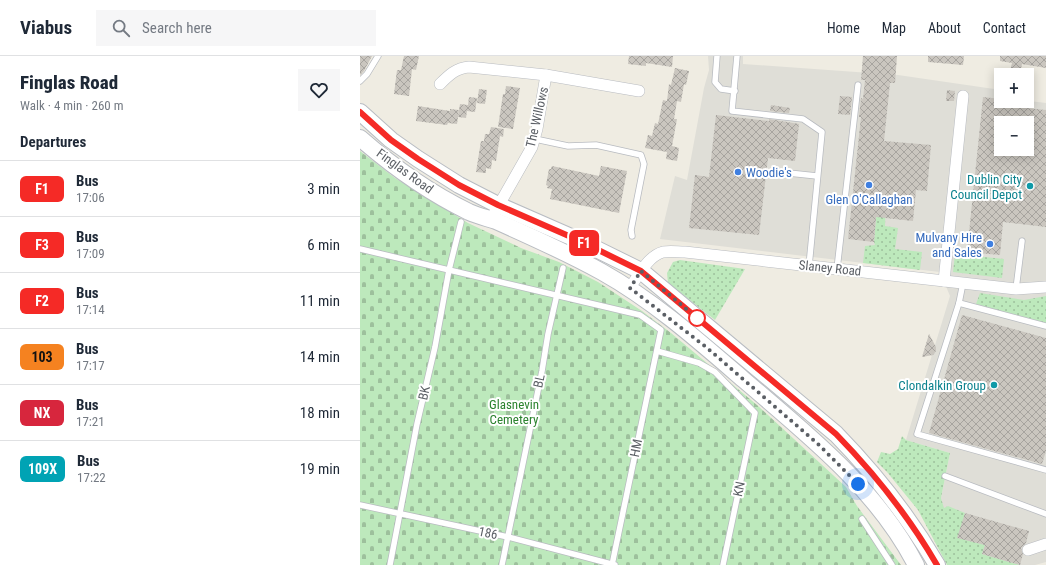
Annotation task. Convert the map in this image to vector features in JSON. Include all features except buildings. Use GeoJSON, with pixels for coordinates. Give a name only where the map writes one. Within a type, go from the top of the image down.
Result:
{"type":"FeatureCollection","features":[{"type":"Feature","properties":{"kind":"main road","name":"Finglas Road"},"geometry":{"type":"LineString","coordinates":[[360,112],[391,140],[459,185],[495,212],[546,243],[630,288],[706,347],[818,444],[858,484],[888,521],[916,565]]}},
{"type":"Feature","properties":{"kind":"main road","name":"Finglas Road"},"geometry":{"type":"LineString","coordinates":[[360,138],[398,168],[429,189],[470,212],[495,212],[578,240],[641,271],[836,434],[862,460],[892,497],[920,536],[937,565]]}},
{"type":"Feature","properties":{"kind":"street"},"geometry":{"type":"LineString","coordinates":[[440,84],[453,71],[469,66],[546,75]]}},
{"type":"Feature","properties":{"kind":"street","name":"The Willows"},"geometry":{"type":"LineString","coordinates":[[495,212],[529,154],[534,139],[546,75],[638,91]]}},
{"type":"Feature","properties":{"kind":"street"},"geometry":{"type":"LineString","coordinates":[[944,281],[963,96]]}},
{"type":"Feature","properties":{"kind":"street","name":"Slaney Road"},"geometry":{"type":"LineString","coordinates":[[630,288],[641,271],[655,256],[663,252],[685,252],[1016,289],[1046,287]]}},
{"type":"Feature","properties":{"kind":"street"},"geometry":{"type":"LineString","coordinates":[[1028,550],[1046,544]]}},
{"type":"Feature","properties":{"kind":"lane"},"geometry":{"type":"LineString","coordinates":[[360,81],[378,56]]}},
{"type":"Feature","properties":{"kind":"lane"},"geometry":{"type":"LineString","coordinates":[[717,56],[715,82],[721,89],[735,91]]}},
{"type":"Feature","properties":{"kind":"lane"},"geometry":{"type":"LineString","coordinates":[[737,56],[732,111],[803,119],[822,132],[809,266]]}},
{"type":"Feature","properties":{"kind":"lane"},"geometry":{"type":"LineString","coordinates":[[837,269],[858,85]]}},
{"type":"Feature","properties":{"kind":"lane"},"geometry":{"type":"LineString","coordinates":[[534,139],[568,146],[596,145],[641,155],[644,164],[631,230],[632,236]]}},
{"type":"Feature","properties":{"kind":"lane"},"geometry":{"type":"LineString","coordinates":[[779,172],[817,176]]}},
{"type":"Feature","properties":{"kind":"lane","name":"BK"},"geometry":{"type":"LineString","coordinates":[[390,565],[417,424],[435,347],[449,270],[460,222]]}},
{"type":"Feature","properties":{"kind":"lane"},"geometry":{"type":"LineString","coordinates":[[1016,289],[1022,241]]}},
{"type":"Feature","properties":{"kind":"lane"},"geometry":{"type":"LineString","coordinates":[[360,249],[556,295]]}},
{"type":"Feature","properties":{"kind":"lane","name":"BL"},"geometry":{"type":"LineString","coordinates":[[502,565],[556,295],[563,268]]}},
{"type":"Feature","properties":{"kind":"lane"},"geometry":{"type":"LineString","coordinates":[[963,283],[960,303],[917,434],[1046,470]]}},
{"type":"Feature","properties":{"kind":"lane","name":"HM"},"geometry":{"type":"LineString","coordinates":[[556,295],[640,315],[660,330],[613,565]]}},
{"type":"Feature","properties":{"kind":"lane"},"geometry":{"type":"LineString","coordinates":[[960,303],[1046,326]]}},
{"type":"Feature","properties":{"kind":"lane","name":"KN"},"geometry":{"type":"LineString","coordinates":[[657,351],[699,363],[715,372],[755,413],[723,565]]}},
{"type":"Feature","properties":{"kind":"lane"},"geometry":{"type":"LineString","coordinates":[[945,476],[1046,514]]}},
{"type":"Feature","properties":{"kind":"lane","name":"186"},"geometry":{"type":"LineString","coordinates":[[360,505],[508,537],[613,565]]}},
{"type":"Feature","properties":{"kind":"lane"},"geometry":{"type":"LineString","coordinates":[[862,520],[892,565]]}},
{"type":"Feature","properties":{"kind":"shaded area"},"geometry":{"type":"Polygon","coordinates":[[[708,56],[743,56],[743,64],[898,75],[994,89],[994,108],[1034,108],[1034,102],[1046,103],[1046,562],[1035,565],[1002,565],[949,537],[941,498],[950,453],[906,440],[950,296],[940,272],[660,239],[675,176],[687,180],[704,88],[709,70],[708,56]]]}},
{"type":"Feature","properties":{"kind":"green space","name":"Glasnevin Cemetery"},"geometry":{"type":"Polygon","coordinates":[[[360,151],[395,178],[468,223],[521,248],[559,262],[598,282],[642,311],[671,333],[757,405],[846,487],[857,506],[901,565],[360,565],[360,151]]]}},
{"type":"Feature","properties":{"kind":"green space"},"geometry":{"type":"Polygon","coordinates":[[[879,185],[886,202],[885,226],[898,228],[895,249],[922,252],[920,270],[863,263],[865,246],[875,245],[879,185]]]}},
{"type":"Feature","properties":{"kind":"green space"},"geometry":{"type":"Polygon","coordinates":[[[955,254],[1004,259],[1002,278],[953,272],[955,254]]]}},
{"type":"Feature","properties":{"kind":"green space"},"geometry":{"type":"Polygon","coordinates":[[[680,260],[745,269],[715,320],[668,283],[667,273],[673,262],[680,260]]]}},
{"type":"Feature","properties":{"kind":"green space"},"geometry":{"type":"Polygon","coordinates":[[[980,293],[1024,300],[1046,296],[1046,323],[976,304],[980,293]]]}},
{"type":"Feature","properties":{"kind":"green space"},"geometry":{"type":"Polygon","coordinates":[[[902,436],[906,440],[950,453],[941,498],[944,508],[948,506],[965,513],[959,538],[985,545],[982,554],[1020,565],[947,565],[918,510],[877,462],[881,452],[890,454],[898,449],[902,436]]]}},
{"type":"Feature","properties":{"kind":"bus line","name":"F1"},"geometry":{"type":"LineString","coordinates":[[360,112],[391,140],[459,185],[498,205],[578,240],[641,271],[836,434],[862,460],[892,497],[920,536],[937,565]]}},
{"type":"Feature","properties":{"kind":"place","name":"Woodie's"},"geometry":{"type":"Point","coordinates":[738,172]}},
{"type":"Feature","properties":{"kind":"place","name":"Glen O'Callaghan"},"geometry":{"type":"Point","coordinates":[869,185]}},
{"type":"Feature","properties":{"kind":"place","name":"Dublin City Council Depot"},"geometry":{"type":"Point","coordinates":[1030,186]}},
{"type":"Feature","properties":{"kind":"place","name":"Mulvany Hire and Sales"},"geometry":{"type":"Point","coordinates":[990,244]}},
{"type":"Feature","properties":{"kind":"place","name":"Clondalkin Group"},"geometry":{"type":"Point","coordinates":[994,385]}},
{"type":"Feature","properties":{"kind":"route"},"geometry":{"type":"LineString","coordinates":[[697,318],[641,271],[630,288],[706,347],[818,444],[858,484]]}}]}
